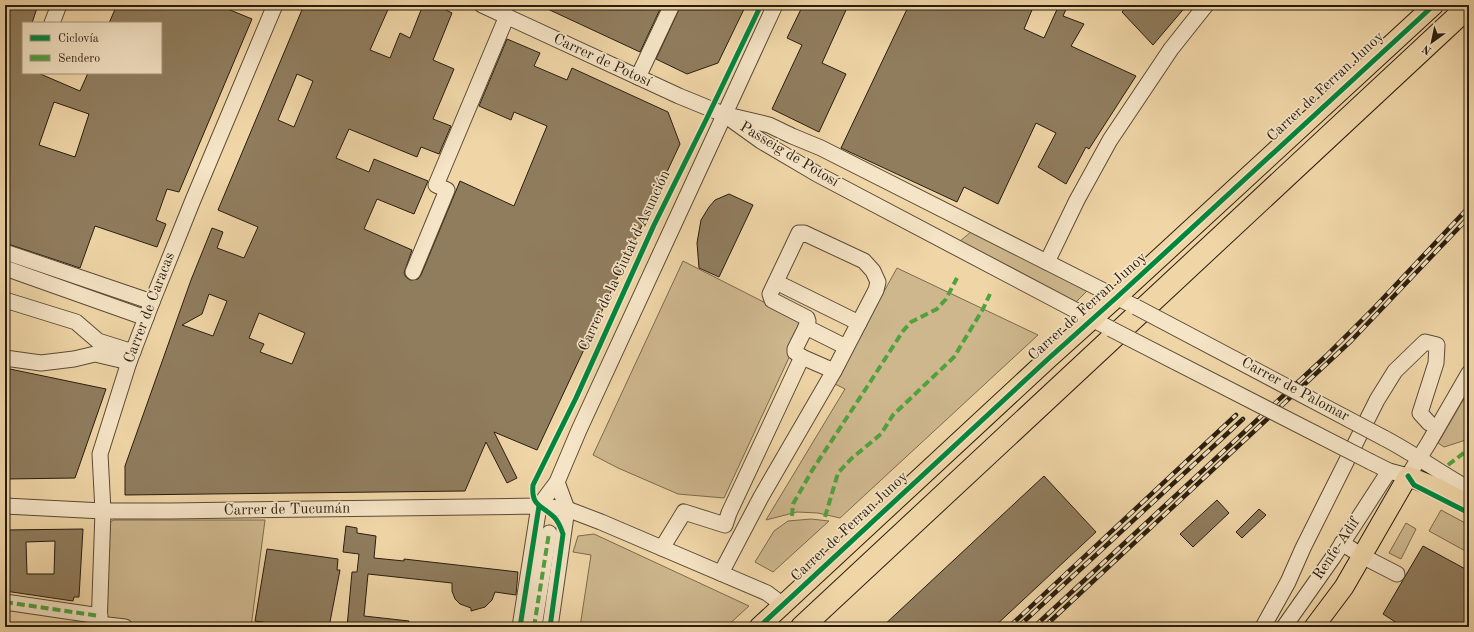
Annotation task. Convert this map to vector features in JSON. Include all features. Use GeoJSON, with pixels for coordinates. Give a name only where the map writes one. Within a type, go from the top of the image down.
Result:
{"type":"FeatureCollection","features":[{"type":"Feature","properties":{"kind":"highway"},"geometry":{"type":"LineString","coordinates":[[802,627],[1261,198],[1469,6]]}},
{"type":"Feature","properties":{"kind":"main road","name":"Carrer de Ferran Junoy"},"geometry":{"type":"LineString","coordinates":[[759,627],[1434,5]]}},
{"type":"Feature","properties":{"kind":"main road","name":"Carrer de Palomar"},"geometry":{"type":"LineString","coordinates":[[1408,476],[1435,487],[1469,505]]}},
{"type":"Feature","properties":{"kind":"main road"},"geometry":{"type":"LineString","coordinates":[[1314,627],[1344,588],[1408,476]]}},
{"type":"Feature","properties":{"kind":"street"},"geometry":{"type":"LineString","coordinates":[[52,22],[59,5]]}},
{"type":"Feature","properties":{"kind":"street","name":"Carrer de Caracas"},"geometry":{"type":"LineString","coordinates":[[99,622],[103,511],[100,454],[131,357],[152,302],[275,5]]}},
{"type":"Feature","properties":{"kind":"street","name":"Carrer de Potosí"},"geometry":{"type":"LineString","coordinates":[[482,5],[638,77],[723,114]]}},
{"type":"Feature","properties":{"kind":"street"},"geometry":{"type":"LineString","coordinates":[[638,77],[672,5]]}},
{"type":"Feature","properties":{"kind":"street","name":"Carrer de la Ciutat d'Asunción"},"geometry":{"type":"LineString","coordinates":[[557,482],[579,430],[774,5]]}},
{"type":"Feature","properties":{"kind":"street"},"geometry":{"type":"LineString","coordinates":[[1047,262],[1077,200],[1114,135],[1171,49],[1206,5]]}},
{"type":"Feature","properties":{"kind":"street"},"geometry":{"type":"LineString","coordinates":[[413,272],[447,190],[436,185],[506,16]]}},
{"type":"Feature","properties":{"kind":"street","name":"Passeig de Potosí"},"geometry":{"type":"LineString","coordinates":[[723,114],[769,125],[821,148],[1117,297]]}},
{"type":"Feature","properties":{"kind":"street","name":"Passeig de Potosí"},"geometry":{"type":"LineString","coordinates":[[723,114],[761,141],[818,174],[1092,319]]}},
{"type":"Feature","properties":{"kind":"street"},"geometry":{"type":"LineString","coordinates":[[721,573],[761,497],[834,371],[873,299],[878,282],[873,271],[864,261],[804,233],[799,233],[773,288],[772,300],[806,318],[808,321],[795,349],[797,354],[834,371]]}},
{"type":"Feature","properties":{"kind":"street"},"geometry":{"type":"LineString","coordinates":[[5,252],[152,302]]}},
{"type":"Feature","properties":{"kind":"street"},"geometry":{"type":"LineString","coordinates":[[5,268],[146,318]]}},
{"type":"Feature","properties":{"kind":"street"},"geometry":{"type":"LineString","coordinates":[[773,288],[859,323]]}},
{"type":"Feature","properties":{"kind":"street","name":"Carrer de Palomar"},"geometry":{"type":"LineString","coordinates":[[1117,297],[1397,444],[1446,477],[1469,489]]}},
{"type":"Feature","properties":{"kind":"street"},"geometry":{"type":"LineString","coordinates":[[5,300],[76,322],[97,348],[131,357]]}},
{"type":"Feature","properties":{"kind":"street","name":"Carrer de Palomar"},"geometry":{"type":"LineString","coordinates":[[1092,319],[1389,471],[1408,476]]}},
{"type":"Feature","properties":{"kind":"street"},"geometry":{"type":"LineString","coordinates":[[806,327],[846,347]]}},
{"type":"Feature","properties":{"kind":"street"},"geometry":{"type":"LineString","coordinates":[[1263,627],[1288,582],[1303,548],[1377,400],[1395,371],[1425,342],[1438,345],[1436,363],[1420,413],[1429,423]]}},
{"type":"Feature","properties":{"kind":"street"},"geometry":{"type":"LineString","coordinates":[[5,358],[41,363],[74,359],[97,348]]}},
{"type":"Feature","properties":{"kind":"street"},"geometry":{"type":"LineString","coordinates":[[662,548],[684,512],[725,525],[729,513],[802,357]]}},
{"type":"Feature","properties":{"kind":"street"},"geometry":{"type":"LineString","coordinates":[[1408,476],[1469,373]]}},
{"type":"Feature","properties":{"kind":"street","name":"Renfe-Adif"},"geometry":{"type":"LineString","coordinates":[[1284,627],[1342,543],[1389,471]]}},
{"type":"Feature","properties":{"kind":"street"},"geometry":{"type":"LineString","coordinates":[[520,627],[539,506],[557,482]]}},
{"type":"Feature","properties":{"kind":"street"},"geometry":{"type":"LineString","coordinates":[[550,627],[567,509],[557,482]]}},
{"type":"Feature","properties":{"kind":"street","name":"Carrer de Tucumán"},"geometry":{"type":"LineString","coordinates":[[5,506],[103,511],[539,506],[567,509],[767,593],[783,605]]}},
{"type":"Feature","properties":{"kind":"street"},"geometry":{"type":"LineString","coordinates":[[534,627],[549,533]]}},
{"type":"Feature","properties":{"kind":"street"},"geometry":{"type":"LineString","coordinates":[[1342,543],[1362,556],[1397,574]]}},
{"type":"Feature","properties":{"kind":"street"},"geometry":{"type":"LineString","coordinates":[[5,602],[125,627]]}},
{"type":"Feature","properties":{"kind":"shaded area"},"geometry":{"type":"Polygon","coordinates":[[[972,231],[1087,291],[1075,303],[959,242],[972,231]]]}},
{"type":"Feature","properties":{"kind":"shaded area"},"geometry":{"type":"Polygon","coordinates":[[[683,261],[805,323],[724,498],[678,494],[618,468],[593,455],[683,261]]]}},
{"type":"Feature","properties":{"kind":"shaded area"},"geometry":{"type":"Polygon","coordinates":[[[897,268],[1038,335],[840,518],[818,513],[797,512],[766,520],[845,389],[833,383],[897,268]]]}},
{"type":"Feature","properties":{"kind":"shaded area"},"geometry":{"type":"Polygon","coordinates":[[[1469,390],[1469,439],[1444,447],[1438,443],[1469,390]]]}},
{"type":"Feature","properties":{"kind":"shaded area"},"geometry":{"type":"Polygon","coordinates":[[[1441,510],[1469,525],[1469,553],[1429,531],[1441,510]]]}},
{"type":"Feature","properties":{"kind":"shaded area"},"geometry":{"type":"Polygon","coordinates":[[[811,519],[829,521],[773,572],[755,562],[774,531],[788,521],[811,519]]]}},
{"type":"Feature","properties":{"kind":"shaded area"},"geometry":{"type":"Polygon","coordinates":[[[114,520],[265,520],[251,627],[152,627],[112,623],[108,620],[106,615],[110,522],[114,520]]]}},
{"type":"Feature","properties":{"kind":"shaded area"},"geometry":{"type":"Polygon","coordinates":[[[1406,523],[1416,529],[1401,559],[1389,553],[1406,523]]]}},
{"type":"Feature","properties":{"kind":"shaded area"},"geometry":{"type":"Polygon","coordinates":[[[594,534],[749,606],[726,627],[580,627],[591,555],[573,552],[578,536],[594,534]]]}},
{"type":"Feature","properties":{"kind":"building"},"geometry":{"type":"Polygon","coordinates":[[[5,5],[38,5],[32,22],[22,22],[22,74],[40,74],[80,91],[88,74],[162,74],[162,22],[109,22],[117,5],[218,5],[252,19],[179,192],[167,189],[156,220],[166,224],[157,247],[95,226],[80,268],[5,243],[5,5]],[[54,102],[39,145],[75,157],[89,114],[54,102]]]}},
{"type":"Feature","properties":{"kind":"building"},"geometry":{"type":"Polygon","coordinates":[[[304,5],[390,5],[370,50],[390,58],[400,33],[410,38],[423,5],[436,5],[452,13],[433,60],[454,69],[433,119],[451,126],[439,154],[421,147],[417,157],[349,129],[336,158],[369,172],[374,159],[428,181],[414,214],[377,199],[364,229],[412,250],[404,273],[410,280],[418,279],[421,275],[460,181],[514,206],[547,126],[514,112],[511,120],[479,106],[507,39],[540,53],[534,66],[567,80],[572,68],[668,112],[680,144],[537,450],[494,432],[517,478],[507,483],[486,442],[465,491],[125,495],[125,466],[191,280],[212,228],[223,232],[217,248],[244,258],[258,227],[218,210],[304,5]],[[297,74],[278,120],[294,127],[313,81],[297,74]],[[209,294],[202,314],[182,325],[213,336],[227,301],[209,294]],[[259,313],[249,338],[264,344],[260,352],[292,364],[305,333],[259,313]]]}},
{"type":"Feature","properties":{"kind":"building"},"geometry":{"type":"Polygon","coordinates":[[[539,5],[662,5],[640,52],[539,5]]]}},
{"type":"Feature","properties":{"kind":"building"},"geometry":{"type":"Polygon","coordinates":[[[681,5],[746,5],[718,63],[687,74],[656,59],[681,5]]]}},
{"type":"Feature","properties":{"kind":"building"},"geometry":{"type":"Polygon","coordinates":[[[803,5],[835,5],[846,10],[822,63],[846,74],[819,132],[772,109],[802,45],[787,38],[803,5]]]}},
{"type":"Feature","properties":{"kind":"building"},"geometry":{"type":"Polygon","coordinates":[[[909,5],[1034,5],[1024,29],[1044,38],[1059,5],[1068,5],[1063,16],[1084,24],[1071,46],[1136,76],[1089,149],[1086,147],[1066,184],[1038,167],[1056,133],[1036,123],[998,204],[964,187],[957,202],[841,148],[909,5]]]}},
{"type":"Feature","properties":{"kind":"building"},"geometry":{"type":"Polygon","coordinates":[[[1128,5],[1187,5],[1153,45],[1122,12],[1128,5]]]}},
{"type":"Feature","properties":{"kind":"building"},"geometry":{"type":"Polygon","coordinates":[[[729,194],[753,205],[719,277],[699,268],[697,243],[701,220],[709,207],[715,200],[729,194]]]}},
{"type":"Feature","properties":{"kind":"building"},"geometry":{"type":"Polygon","coordinates":[[[5,368],[106,389],[75,478],[5,479],[5,368]]]}},
{"type":"Feature","properties":{"kind":"building"},"geometry":{"type":"Polygon","coordinates":[[[1044,476],[1096,532],[994,627],[882,627],[1044,476]]]}},
{"type":"Feature","properties":{"kind":"building"},"geometry":{"type":"Polygon","coordinates":[[[1217,500],[1229,513],[1193,547],[1180,534],[1217,500]]]}},
{"type":"Feature","properties":{"kind":"building"},"geometry":{"type":"Polygon","coordinates":[[[1259,509],[1266,515],[1242,538],[1236,532],[1259,509]]]}},
{"type":"Feature","properties":{"kind":"building"},"geometry":{"type":"Polygon","coordinates":[[[346,526],[357,528],[357,533],[376,536],[374,558],[404,561],[404,559],[518,572],[516,595],[495,592],[492,600],[485,607],[471,611],[471,608],[460,604],[455,599],[452,591],[452,583],[368,574],[364,616],[409,621],[408,627],[347,627],[352,572],[357,572],[359,554],[343,552],[346,526]]]}},
{"type":"Feature","properties":{"kind":"building"},"geometry":{"type":"Polygon","coordinates":[[[83,529],[79,597],[74,597],[73,601],[5,591],[5,530],[83,529]],[[55,541],[26,542],[27,574],[54,574],[55,541]]]}},
{"type":"Feature","properties":{"kind":"building"},"geometry":{"type":"Polygon","coordinates":[[[1423,546],[1469,571],[1469,627],[1403,627],[1383,614],[1423,546]]]}},
{"type":"Feature","properties":{"kind":"building"},"geometry":{"type":"Polygon","coordinates":[[[267,549],[338,559],[337,570],[340,570],[329,627],[298,627],[255,621],[267,549]]]}},
{"type":"Feature","properties":{"kind":"railway"},"geometry":{"type":"LineString","coordinates":[[1034,627],[1326,356],[1374,308],[1469,207]]}},
{"type":"Feature","properties":{"kind":"railway"},"geometry":{"type":"LineString","coordinates":[[1044,627],[1351,341],[1469,217]]}},
{"type":"Feature","properties":{"kind":"railway"},"geometry":{"type":"LineString","coordinates":[[1009,627],[1236,415]]}},
{"type":"Feature","properties":{"kind":"railway"},"geometry":{"type":"LineString","coordinates":[[1018,627],[1243,419]]}},
{"type":"Feature","properties":{"kind":"marked path"},"geometry":{"type":"LineString","coordinates":[[792,516],[793,504],[813,469],[903,331],[911,322],[937,309],[946,299],[957,278]]}},
{"type":"Feature","properties":{"kind":"marked path"},"geometry":{"type":"LineString","coordinates":[[825,517],[838,473],[851,459],[881,434],[893,415],[954,357],[983,309],[990,294]]}},
{"type":"Feature","properties":{"kind":"marked path"},"geometry":{"type":"LineString","coordinates":[[1448,465],[1469,449]]}},
{"type":"Feature","properties":{"kind":"marked path"},"geometry":{"type":"LineString","coordinates":[[534,627],[549,533]]}},
{"type":"Feature","properties":{"kind":"marked path"},"geometry":{"type":"LineString","coordinates":[[5,602],[100,616]]}},
{"type":"Feature","properties":{"kind":"cycle path"},"geometry":{"type":"LineString","coordinates":[[550,627],[563,534],[556,519],[535,501],[533,485],[576,398],[654,225],[761,5]]}},
{"type":"Feature","properties":{"kind":"cycle path"},"geometry":{"type":"LineString","coordinates":[[759,627],[1048,359],[1434,5]]}},
{"type":"Feature","properties":{"kind":"cycle path"},"geometry":{"type":"LineString","coordinates":[[1408,476],[1414,485],[1469,513]]}},
{"type":"Feature","properties":{"kind":"cycle path"},"geometry":{"type":"LineString","coordinates":[[520,627],[539,506]]}}]}
